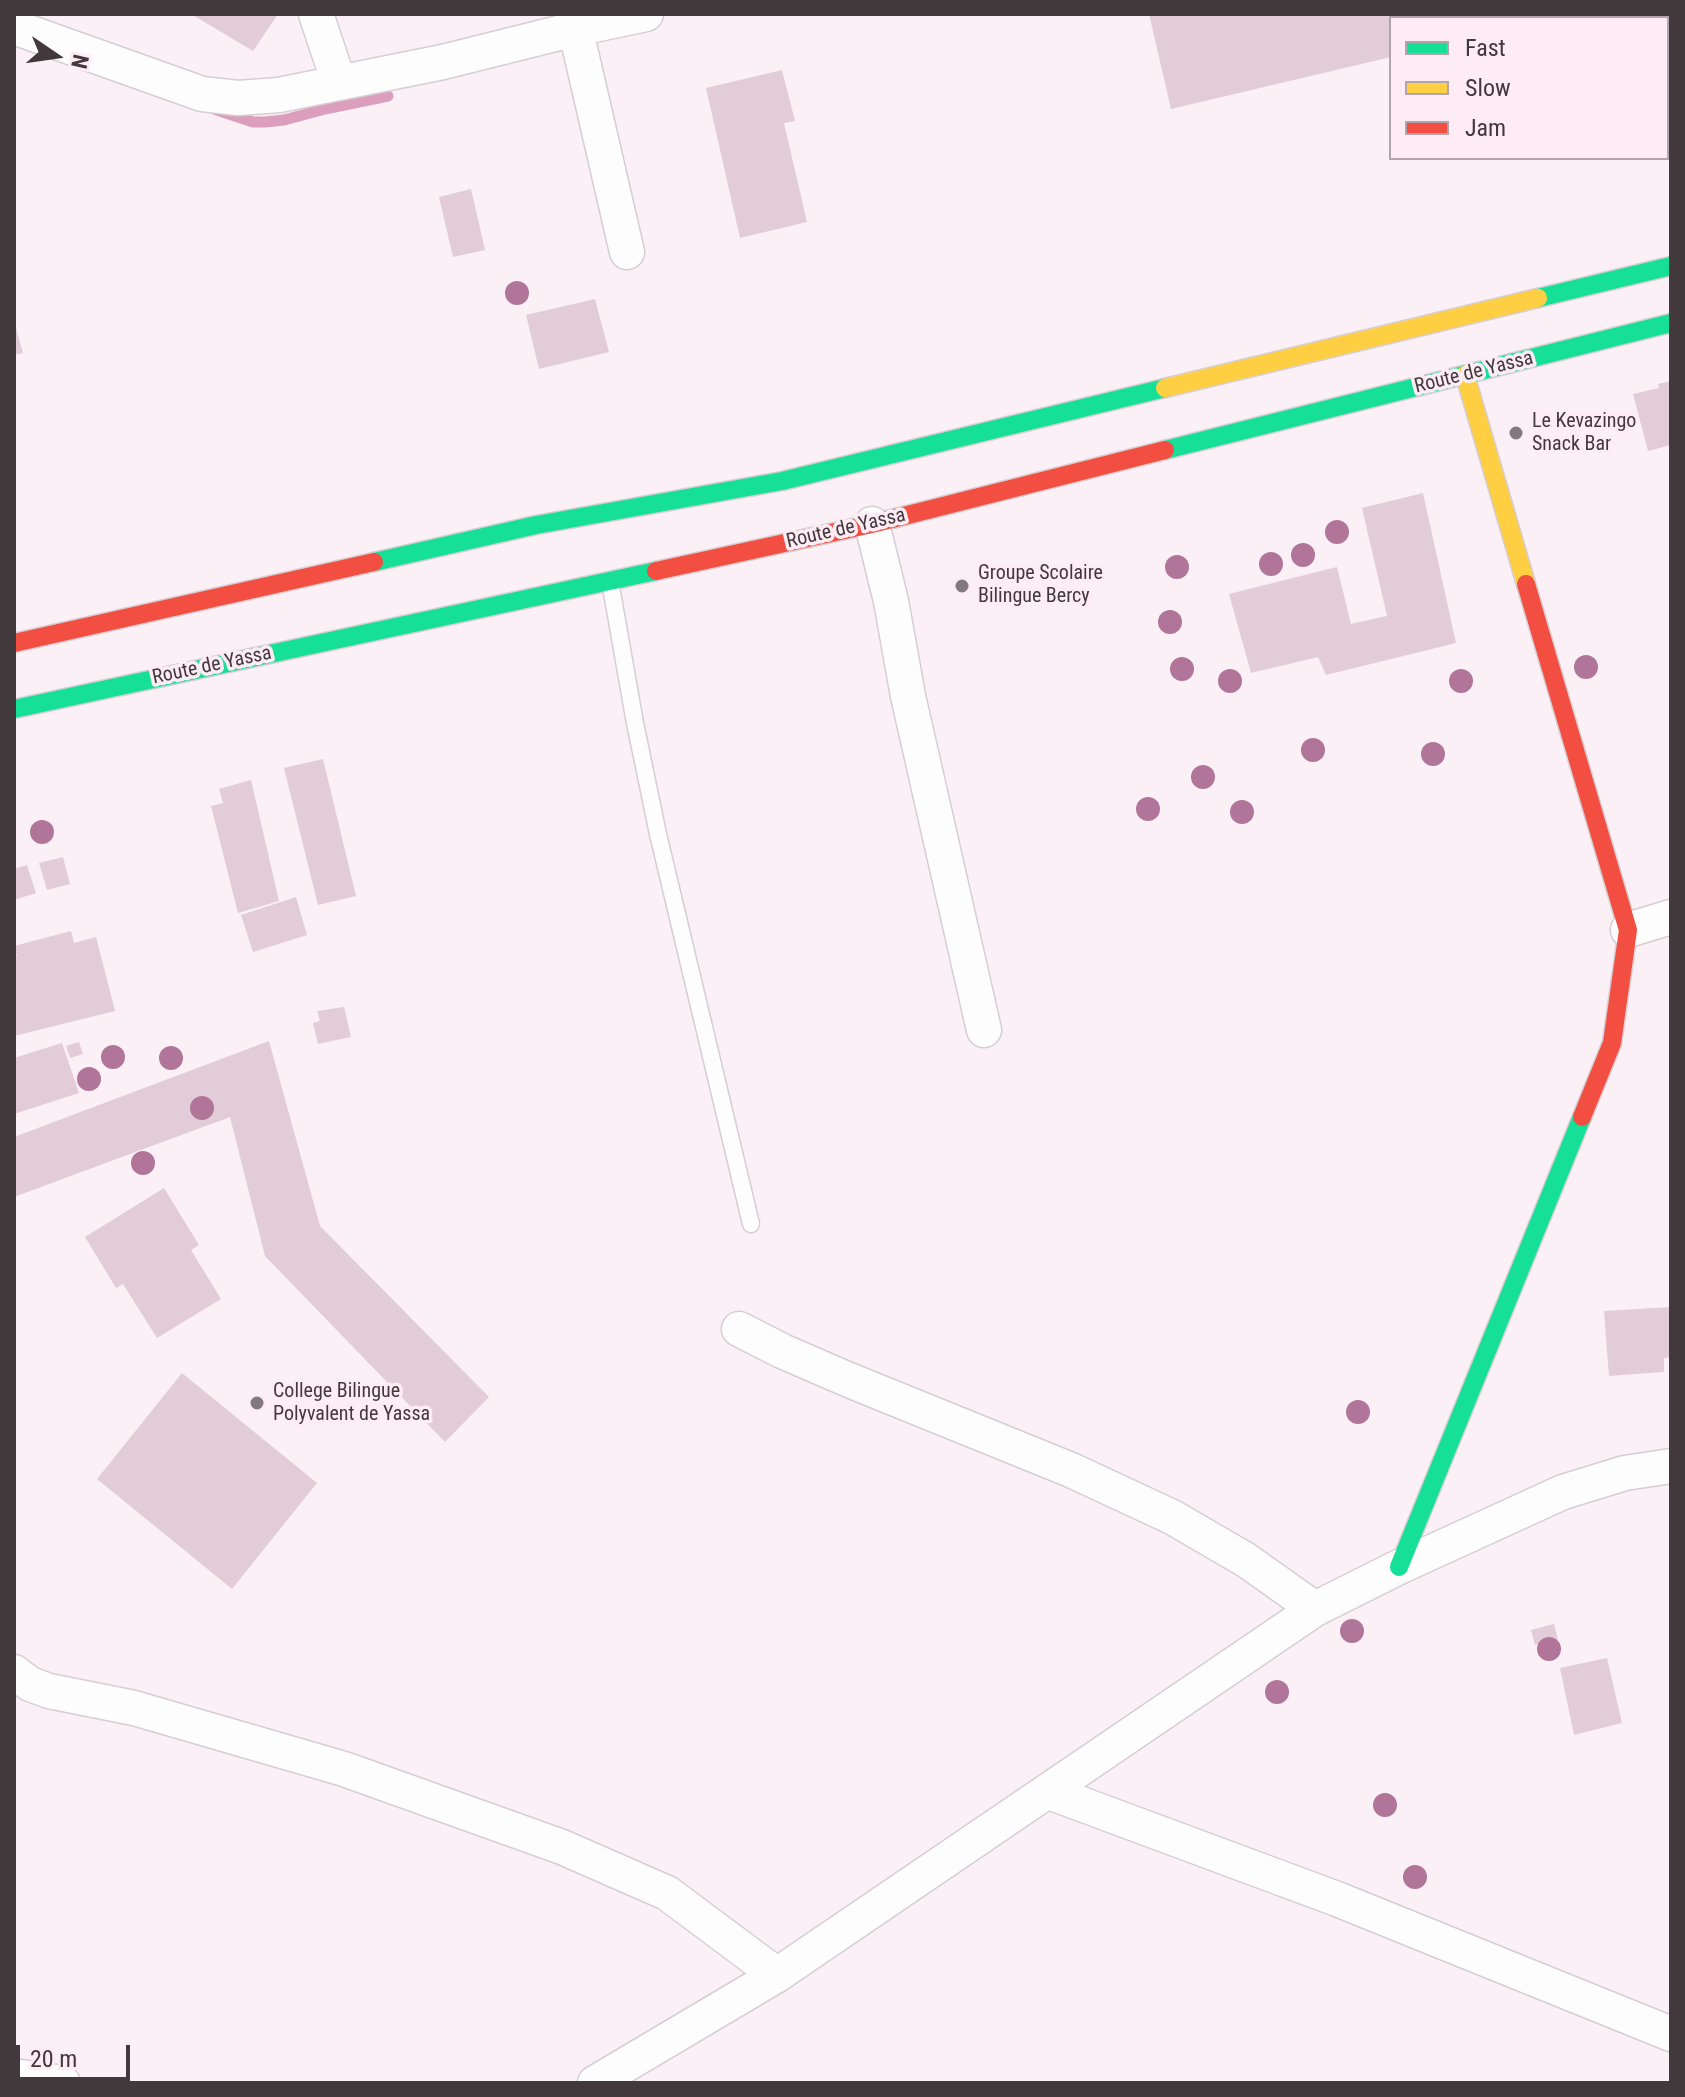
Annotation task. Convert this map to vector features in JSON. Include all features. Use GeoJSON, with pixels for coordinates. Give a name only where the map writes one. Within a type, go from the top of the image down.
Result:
{"type":"FeatureCollection","features":[{"type":"Feature","properties":{"kind":"main road"},"geometry":{"type":"LineString","coordinates":[[14,643],[536,525],[682,506],[1671,266]]}},
{"type":"Feature","properties":{"kind":"main road","name":"Route de Yassa"},"geometry":{"type":"LineString","coordinates":[[14,709],[610,580],[689,559],[872,524],[1671,323]]}},
{"type":"Feature","properties":{"kind":"main road"},"geometry":{"type":"LineString","coordinates":[[1399,1567],[1612,1043],[1628,930],[1465,375]]}},
{"type":"Feature","properties":{"kind":"street"},"geometry":{"type":"LineString","coordinates":[[316,14],[339,83]]}},
{"type":"Feature","properties":{"kind":"street"},"geometry":{"type":"LineString","coordinates":[[14,27],[202,94],[238,98],[279,95],[443,62],[573,21],[646,14]]}},
{"type":"Feature","properties":{"kind":"street"},"geometry":{"type":"LineString","coordinates":[[573,21],[627,252]]}},
{"type":"Feature","properties":{"kind":"street"},"geometry":{"type":"LineString","coordinates":[[872,524],[984,1030]]}},
{"type":"Feature","properties":{"kind":"street"},"geometry":{"type":"LineString","coordinates":[[1628,930],[1671,917]]}},
{"type":"Feature","properties":{"kind":"street"},"geometry":{"type":"LineString","coordinates":[[739,1329],[782,1351],[1071,1470],[1172,1517],[1246,1560],[1315,1609]]}},
{"type":"Feature","properties":{"kind":"street"},"geometry":{"type":"LineString","coordinates":[[595,2083],[777,1975],[1315,1609],[1563,1492],[1625,1473],[1671,1466]]}},
{"type":"Feature","properties":{"kind":"street"},"geometry":{"type":"LineString","coordinates":[[14,1672],[30,1684],[49,1691],[134,1708],[344,1769],[562,1847],[667,1893],[777,1975]]}},
{"type":"Feature","properties":{"kind":"street"},"geometry":{"type":"LineString","coordinates":[[1049,1792],[1337,1899],[1671,2034]]}},
{"type":"Feature","properties":{"kind":"street"},"geometry":{"type":"LineString","coordinates":[[14,2076],[63,2083]]}},
{"type":"Feature","properties":{"kind":"lane"},"geometry":{"type":"LineString","coordinates":[[610,580],[658,834],[751,1224]]}},
{"type":"Feature","properties":{"kind":"building"},"geometry":{"type":"Polygon","coordinates":[[[191,14],[278,14],[253,51],[191,14]]]}},
{"type":"Feature","properties":{"kind":"building"},"geometry":{"type":"Polygon","coordinates":[[[1149,14],[1505,14],[1389,16],[1389,57],[1171,109],[1149,14]]]}},
{"type":"Feature","properties":{"kind":"building"},"geometry":{"type":"Polygon","coordinates":[[[782,70],[795,121],[784,123],[807,222],[740,238],[706,88],[782,70]]]}},
{"type":"Feature","properties":{"kind":"building"},"geometry":{"type":"Polygon","coordinates":[[[471,189],[485,250],[453,257],[439,197],[471,189]]]}},
{"type":"Feature","properties":{"kind":"building"},"geometry":{"type":"Polygon","coordinates":[[[595,299],[609,352],[539,369],[526,315],[595,299]]]}},
{"type":"Feature","properties":{"kind":"building"},"geometry":{"type":"Polygon","coordinates":[[[14,321],[23,353],[14,355],[14,321]]]}},
{"type":"Feature","properties":{"kind":"building"},"geometry":{"type":"Polygon","coordinates":[[[1671,381],[1671,445],[1648,451],[1633,394],[1659,388],[1658,384],[1671,381]]]}},
{"type":"Feature","properties":{"kind":"building"},"geometry":{"type":"Polygon","coordinates":[[[1423,493],[1456,643],[1326,675],[1318,657],[1251,673],[1229,594],[1337,567],[1351,624],[1387,616],[1362,508],[1423,493]]]}},
{"type":"Feature","properties":{"kind":"building"},"geometry":{"type":"Polygon","coordinates":[[[323,759],[356,896],[318,905],[284,768],[323,759]]]}},
{"type":"Feature","properties":{"kind":"building"},"geometry":{"type":"Polygon","coordinates":[[[251,780],[279,901],[238,913],[211,806],[223,803],[219,789],[251,780]]]}},
{"type":"Feature","properties":{"kind":"building"},"geometry":{"type":"Polygon","coordinates":[[[63,857],[70,884],[47,890],[39,863],[63,857]]]}},
{"type":"Feature","properties":{"kind":"building"},"geometry":{"type":"Polygon","coordinates":[[[27,865],[36,893],[14,900],[14,869],[27,865]]]}},
{"type":"Feature","properties":{"kind":"building"},"geometry":{"type":"Polygon","coordinates":[[[296,897],[307,935],[253,952],[241,915],[296,897]]]}},
{"type":"Feature","properties":{"kind":"building"},"geometry":{"type":"Polygon","coordinates":[[[71,931],[74,943],[96,937],[115,1011],[14,1036],[14,956],[17,956],[14,946],[71,931]]]}},
{"type":"Feature","properties":{"kind":"building"},"geometry":{"type":"Polygon","coordinates":[[[344,1007],[351,1037],[318,1044],[313,1023],[320,1021],[317,1011],[344,1007]]]}},
{"type":"Feature","properties":{"kind":"building"},"geometry":{"type":"Polygon","coordinates":[[[269,1041],[320,1226],[489,1397],[445,1442],[265,1256],[230,1117],[14,1197],[14,1137],[269,1041]]]}},
{"type":"Feature","properties":{"kind":"building"},"geometry":{"type":"Polygon","coordinates":[[[79,1042],[83,1054],[70,1058],[66,1046],[79,1042]]]}},
{"type":"Feature","properties":{"kind":"building"},"geometry":{"type":"Polygon","coordinates":[[[62,1043],[79,1093],[14,1114],[14,1058],[62,1043]]]}},
{"type":"Feature","properties":{"kind":"building"},"geometry":{"type":"Polygon","coordinates":[[[164,1188],[199,1245],[191,1250],[221,1299],[157,1338],[123,1284],[116,1288],[85,1237],[164,1188]]]}},
{"type":"Feature","properties":{"kind":"building"},"geometry":{"type":"Polygon","coordinates":[[[1671,1307],[1671,1357],[1664,1358],[1664,1372],[1609,1376],[1604,1311],[1671,1307]]]}},
{"type":"Feature","properties":{"kind":"building"},"geometry":{"type":"Polygon","coordinates":[[[182,1373],[317,1483],[232,1589],[97,1479],[182,1373]]]}},
{"type":"Feature","properties":{"kind":"building"},"geometry":{"type":"Polygon","coordinates":[[[1554,1624],[1558,1640],[1535,1645],[1531,1630],[1554,1624]]]}},
{"type":"Feature","properties":{"kind":"building"},"geometry":{"type":"Polygon","coordinates":[[[1607,1658],[1622,1723],[1574,1735],[1560,1668],[1607,1658]]]}},
{"type":"Feature","properties":{"kind":"waterway"},"geometry":{"type":"LineString","coordinates":[[214,109],[253,122],[265,122],[388,96]]}},
{"type":"Feature","properties":{"kind":"traffic: fast"},"geometry":{"type":"LineString","coordinates":[[1538,298],[1671,266]]}},
{"type":"Feature","properties":{"kind":"traffic: fast"},"geometry":{"type":"LineString","coordinates":[[1165,450],[1671,323]]}},
{"type":"Feature","properties":{"kind":"traffic: fast"},"geometry":{"type":"LineString","coordinates":[[374,562],[536,525],[782,481],[1165,388]]}},
{"type":"Feature","properties":{"kind":"traffic: fast"},"geometry":{"type":"LineString","coordinates":[[14,709],[656,571]]}},
{"type":"Feature","properties":{"kind":"traffic: fast"},"geometry":{"type":"LineString","coordinates":[[1399,1567],[1582,1117]]}},
{"type":"Feature","properties":{"kind":"traffic: slow"},"geometry":{"type":"LineString","coordinates":[[1165,388],[1538,298]]}},
{"type":"Feature","properties":{"kind":"traffic: slow"},"geometry":{"type":"LineString","coordinates":[[1465,375],[1526,584]]}},
{"type":"Feature","properties":{"kind":"traffic: jam"},"geometry":{"type":"LineString","coordinates":[[656,571],[872,524],[1165,450]]}},
{"type":"Feature","properties":{"kind":"traffic: jam"},"geometry":{"type":"LineString","coordinates":[[14,643],[374,562]]}},
{"type":"Feature","properties":{"kind":"traffic: jam"},"geometry":{"type":"LineString","coordinates":[[1526,584],[1628,930],[1612,1043],[1582,1117]]}},
{"type":"Feature","properties":{"kind":"place","name":"Le Kevazingo Snack Bar"},"geometry":{"type":"Point","coordinates":[1516,433]}},
{"type":"Feature","properties":{"kind":"place","name":"Groupe Scolaire Bilingue Bercy"},"geometry":{"type":"Point","coordinates":[962,586]}},
{"type":"Feature","properties":{"kind":"place","name":"College Bilingue Polyvalent de Yassa"},"geometry":{"type":"Point","coordinates":[257,1403]}}]}
